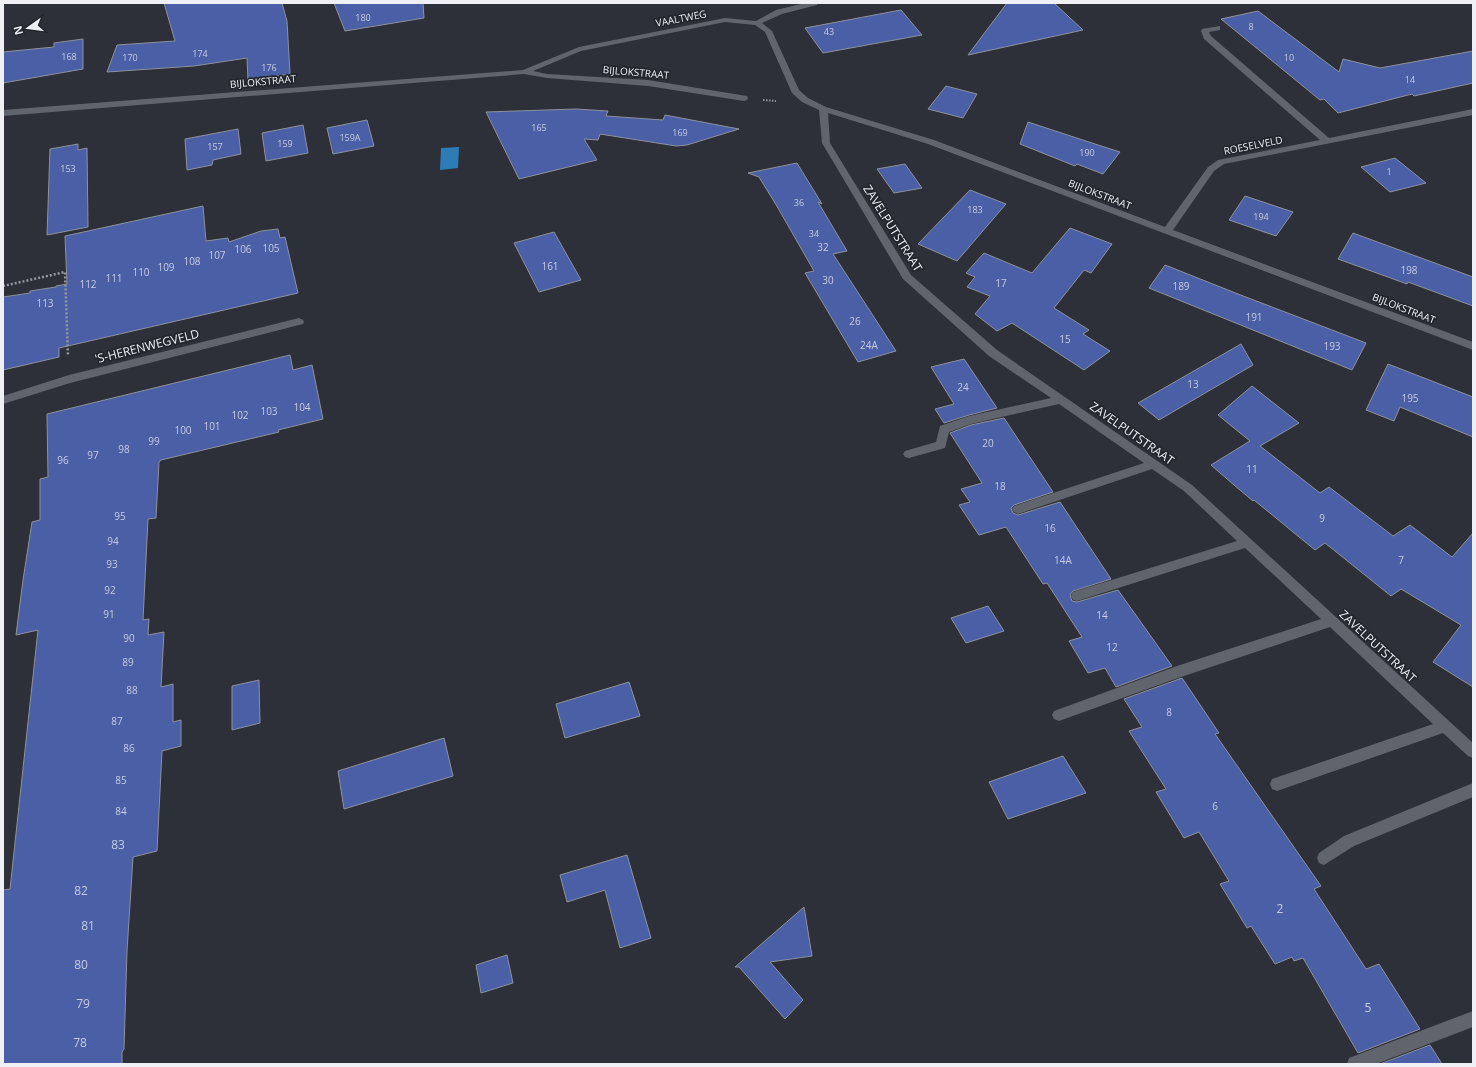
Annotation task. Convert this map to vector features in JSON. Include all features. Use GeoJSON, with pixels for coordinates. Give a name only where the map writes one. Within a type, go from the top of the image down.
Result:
{"type":"FeatureCollection","features":[{"type":"Feature","properties":{"kind":"street"},"geometry":{"type":"LineString","coordinates":[[757,23],[780,12],[814,3]]}},
{"type":"Feature","properties":{"kind":"street","name":"VAALTWEG"},"geometry":{"type":"LineString","coordinates":[[644,36],[725,20],[741,20],[757,23]]}},
{"type":"Feature","properties":{"kind":"street","name":"BIJLOKSTRAAT"},"geometry":{"type":"LineString","coordinates":[[757,23],[768,31],[795,91],[805,100],[823,109],[931,142],[1473,346]]}},
{"type":"Feature","properties":{"kind":"street"},"geometry":{"type":"LineString","coordinates":[[1217,28],[1205,32],[1207,37],[1328,141]]}},
{"type":"Feature","properties":{"kind":"street","name":"BIJLOKSTRAAT"},"geometry":{"type":"LineString","coordinates":[[524,72],[579,49],[644,36]]}},
{"type":"Feature","properties":{"kind":"street","name":"BIJLOKSTRAAT"},"geometry":{"type":"LineString","coordinates":[[3,113],[524,72],[547,76],[648,83],[744,98]]}},
{"type":"Feature","properties":{"kind":"street","name":"ZAVELPUTSTRAAT"},"geometry":{"type":"LineString","coordinates":[[823,109],[826,143],[907,277],[993,353],[1188,488],[1473,752]]}},
{"type":"Feature","properties":{"kind":"street","name":"ROESELVELD"},"geometry":{"type":"LineString","coordinates":[[1168,231],[1211,169],[1221,162],[1473,112]]}},
{"type":"Feature","properties":{"kind":"street","name":"'S-HERENWEGVELD"},"geometry":{"type":"LineString","coordinates":[[3,400],[69,378],[300,322]]}},
{"type":"Feature","properties":{"kind":"street"},"geometry":{"type":"LineString","coordinates":[[909,454],[941,445],[944,429],[969,420],[1061,400]]}},
{"type":"Feature","properties":{"kind":"street"},"geometry":{"type":"LineString","coordinates":[[1018,509],[1155,464]]}},
{"type":"Feature","properties":{"kind":"street"},"geometry":{"type":"LineString","coordinates":[[1078,596],[1248,542]]}},
{"type":"Feature","properties":{"kind":"street"},"geometry":{"type":"LineString","coordinates":[[1059,715],[1177,672],[1332,621]]}},
{"type":"Feature","properties":{"kind":"street"},"geometry":{"type":"LineString","coordinates":[[1277,784],[1445,726]]}},
{"type":"Feature","properties":{"kind":"street"},"geometry":{"type":"LineString","coordinates":[[1324,858],[1349,841],[1473,790]]}},
{"type":"Feature","properties":{"kind":"street"},"geometry":{"type":"LineString","coordinates":[[1354,1064],[1473,1019]]}},
{"type":"Feature","properties":{"kind":"path"},"geometry":{"type":"LineString","coordinates":[[3,286],[65,272],[69,378]]}},
{"type":"Feature","properties":{"kind":"water"},"geometry":{"type":"Polygon","coordinates":[[[459,147],[458,168],[440,170],[441,148],[459,147]]]}},
{"type":"Feature","properties":{"kind":"building"},"geometry":{"type":"Polygon","coordinates":[[[164,3],[282,3],[287,21],[290,74],[248,80],[247,58],[194,66],[107,72],[117,45],[175,41],[164,3]]]}},
{"type":"Feature","properties":{"kind":"building"},"geometry":{"type":"Polygon","coordinates":[[[334,3],[423,3],[424,18],[345,31],[334,3]]]}},
{"type":"Feature","properties":{"kind":"building"},"geometry":{"type":"Polygon","coordinates":[[[1007,3],[1054,3],[1083,30],[968,55],[1007,3]]]}},
{"type":"Feature","properties":{"kind":"building"},"geometry":{"type":"Polygon","coordinates":[[[901,10],[922,35],[823,53],[805,28],[901,10]]]}},
{"type":"Feature","properties":{"kind":"building"},"geometry":{"type":"Polygon","coordinates":[[[1258,11],[1339,72],[1343,59],[1380,68],[1473,51],[1473,83],[1414,96],[1412,94],[1338,113],[1324,99],[1320,100],[1221,19],[1258,11]]]}},
{"type":"Feature","properties":{"kind":"building"},"geometry":{"type":"Polygon","coordinates":[[[83,39],[83,69],[3,83],[3,52],[54,47],[54,43],[83,39]]]}},
{"type":"Feature","properties":{"kind":"building"},"geometry":{"type":"Polygon","coordinates":[[[946,86],[977,94],[963,118],[928,109],[946,86]]]}},
{"type":"Feature","properties":{"kind":"building"},"geometry":{"type":"Polygon","coordinates":[[[576,109],[608,111],[606,116],[663,120],[665,115],[739,129],[687,145],[676,146],[600,134],[598,140],[584,139],[597,160],[519,179],[486,112],[576,109]]]}},
{"type":"Feature","properties":{"kind":"building"},"geometry":{"type":"Polygon","coordinates":[[[367,120],[374,146],[333,154],[327,128],[367,120]]]}},
{"type":"Feature","properties":{"kind":"building"},"geometry":{"type":"Polygon","coordinates":[[[1028,122],[1120,152],[1103,174],[1077,164],[1075,166],[1020,144],[1028,122]]]}},
{"type":"Feature","properties":{"kind":"building"},"geometry":{"type":"Polygon","coordinates":[[[303,125],[308,153],[266,161],[262,133],[303,125]]]}},
{"type":"Feature","properties":{"kind":"building"},"geometry":{"type":"Polygon","coordinates":[[[238,129],[241,154],[213,160],[212,165],[187,170],[185,139],[238,129]]]}},
{"type":"Feature","properties":{"kind":"building"},"geometry":{"type":"Polygon","coordinates":[[[78,144],[78,150],[87,148],[88,227],[47,235],[50,149],[78,144]]]}},
{"type":"Feature","properties":{"kind":"building"},"geometry":{"type":"Polygon","coordinates":[[[1395,158],[1426,183],[1390,192],[1361,167],[1395,158]]]}},
{"type":"Feature","properties":{"kind":"building"},"geometry":{"type":"Polygon","coordinates":[[[797,163],[822,204],[818,202],[847,251],[833,254],[896,351],[858,362],[805,273],[814,271],[778,208],[759,177],[748,173],[797,163]]]}},
{"type":"Feature","properties":{"kind":"building"},"geometry":{"type":"Polygon","coordinates":[[[905,164],[922,188],[894,193],[877,169],[905,164]]]}},
{"type":"Feature","properties":{"kind":"building"},"geometry":{"type":"Polygon","coordinates":[[[970,190],[1006,204],[957,261],[918,244],[970,190]]]}},
{"type":"Feature","properties":{"kind":"building"},"geometry":{"type":"Polygon","coordinates":[[[1245,196],[1293,212],[1276,236],[1229,220],[1245,196]]]}},
{"type":"Feature","properties":{"kind":"building"},"geometry":{"type":"Polygon","coordinates":[[[203,206],[206,241],[228,238],[229,242],[261,231],[278,229],[280,238],[285,237],[298,293],[59,348],[59,357],[3,370],[3,297],[30,293],[30,291],[67,284],[65,236],[203,206]]]}},
{"type":"Feature","properties":{"kind":"building"},"geometry":{"type":"Polygon","coordinates":[[[1070,228],[1112,244],[1091,273],[1084,270],[1054,308],[1089,330],[1083,334],[1110,351],[1084,370],[1012,323],[997,331],[975,314],[990,296],[967,287],[975,277],[966,273],[984,253],[1032,273],[1070,228]]]}},
{"type":"Feature","properties":{"kind":"building"},"geometry":{"type":"Polygon","coordinates":[[[554,232],[581,280],[539,292],[514,243],[554,232]]]}},
{"type":"Feature","properties":{"kind":"building"},"geometry":{"type":"Polygon","coordinates":[[[1353,233],[1473,277],[1473,306],[1408,282],[1407,284],[1338,259],[1353,233]]]}},
{"type":"Feature","properties":{"kind":"building"},"geometry":{"type":"Polygon","coordinates":[[[1165,265],[1366,343],[1352,370],[1149,288],[1165,265]]]}},
{"type":"Feature","properties":{"kind":"building"},"geometry":{"type":"Polygon","coordinates":[[[1241,344],[1253,365],[1159,420],[1138,403],[1241,344]]]}},
{"type":"Feature","properties":{"kind":"building"},"geometry":{"type":"Polygon","coordinates":[[[290,355],[293,370],[312,365],[323,419],[278,430],[279,432],[161,460],[159,462],[156,518],[148,519],[143,620],[149,619],[148,635],[164,632],[161,687],[173,684],[173,722],[181,720],[181,746],[162,751],[157,851],[133,857],[127,951],[124,1049],[122,1052],[122,1064],[3,1064],[3,890],[10,889],[38,630],[16,635],[32,522],[40,520],[40,479],[48,477],[47,414],[290,355]]]}},
{"type":"Feature","properties":{"kind":"building"},"geometry":{"type":"Polygon","coordinates":[[[964,359],[997,408],[944,423],[935,409],[954,404],[931,367],[964,359]]]}},
{"type":"Feature","properties":{"kind":"building"},"geometry":{"type":"Polygon","coordinates":[[[1388,364],[1473,397],[1473,437],[1400,407],[1394,421],[1366,410],[1388,364]]]}},
{"type":"Feature","properties":{"kind":"building"},"geometry":{"type":"Polygon","coordinates":[[[1252,386],[1299,423],[1260,446],[1320,493],[1329,487],[1393,536],[1410,525],[1452,557],[1473,533],[1473,687],[1433,662],[1461,625],[1401,589],[1391,596],[1325,543],[1315,550],[1254,500],[1253,501],[1211,465],[1250,441],[1218,415],[1252,386]]]}},
{"type":"Feature","properties":{"kind":"building"},"geometry":{"type":"Polygon","coordinates":[[[1004,418],[1053,492],[1014,505],[1011,508],[1013,513],[1018,515],[1060,502],[1111,579],[1073,591],[1070,595],[1072,601],[1077,602],[1118,590],[1172,666],[1116,687],[1105,668],[1088,673],[1069,641],[1082,637],[1047,583],[1043,584],[1006,527],[979,535],[959,505],[970,502],[961,489],[982,483],[950,433],[971,425],[1004,418]]]}},
{"type":"Feature","properties":{"kind":"building"},"geometry":{"type":"Polygon","coordinates":[[[988,606],[1004,631],[966,643],[951,618],[988,606]]]}},
{"type":"Feature","properties":{"kind":"building"},"geometry":{"type":"Polygon","coordinates":[[[1182,678],[1219,733],[1215,734],[1321,886],[1314,889],[1366,969],[1379,964],[1420,1029],[1358,1053],[1303,958],[1294,961],[1292,957],[1275,964],[1251,926],[1247,928],[1220,884],[1229,881],[1199,832],[1184,838],[1156,792],[1166,789],[1129,731],[1142,727],[1124,699],[1182,678]]]}},
{"type":"Feature","properties":{"kind":"building"},"geometry":{"type":"Polygon","coordinates":[[[259,680],[260,723],[232,730],[232,686],[259,680]]]}},
{"type":"Feature","properties":{"kind":"building"},"geometry":{"type":"Polygon","coordinates":[[[629,682],[640,716],[565,738],[556,704],[629,682]]]}},
{"type":"Feature","properties":{"kind":"building"},"geometry":{"type":"Polygon","coordinates":[[[444,738],[453,776],[344,809],[338,771],[444,738]]]}},
{"type":"Feature","properties":{"kind":"building"},"geometry":{"type":"Polygon","coordinates":[[[1063,756],[1086,793],[1008,819],[989,782],[1063,756]]]}},
{"type":"Feature","properties":{"kind":"building"},"geometry":{"type":"Polygon","coordinates":[[[627,855],[651,938],[620,948],[605,890],[567,902],[560,875],[627,855]]]}},
{"type":"Feature","properties":{"kind":"building"},"geometry":{"type":"Polygon","coordinates":[[[804,907],[812,956],[770,962],[803,1000],[785,1019],[739,967],[735,967],[804,907]]]}},
{"type":"Feature","properties":{"kind":"building"},"geometry":{"type":"Polygon","coordinates":[[[507,955],[513,983],[481,993],[476,965],[507,955]]]}},
{"type":"Feature","properties":{"kind":"building"},"geometry":{"type":"Polygon","coordinates":[[[1430,1045],[1442,1064],[1380,1064],[1430,1045]]]}}]}
